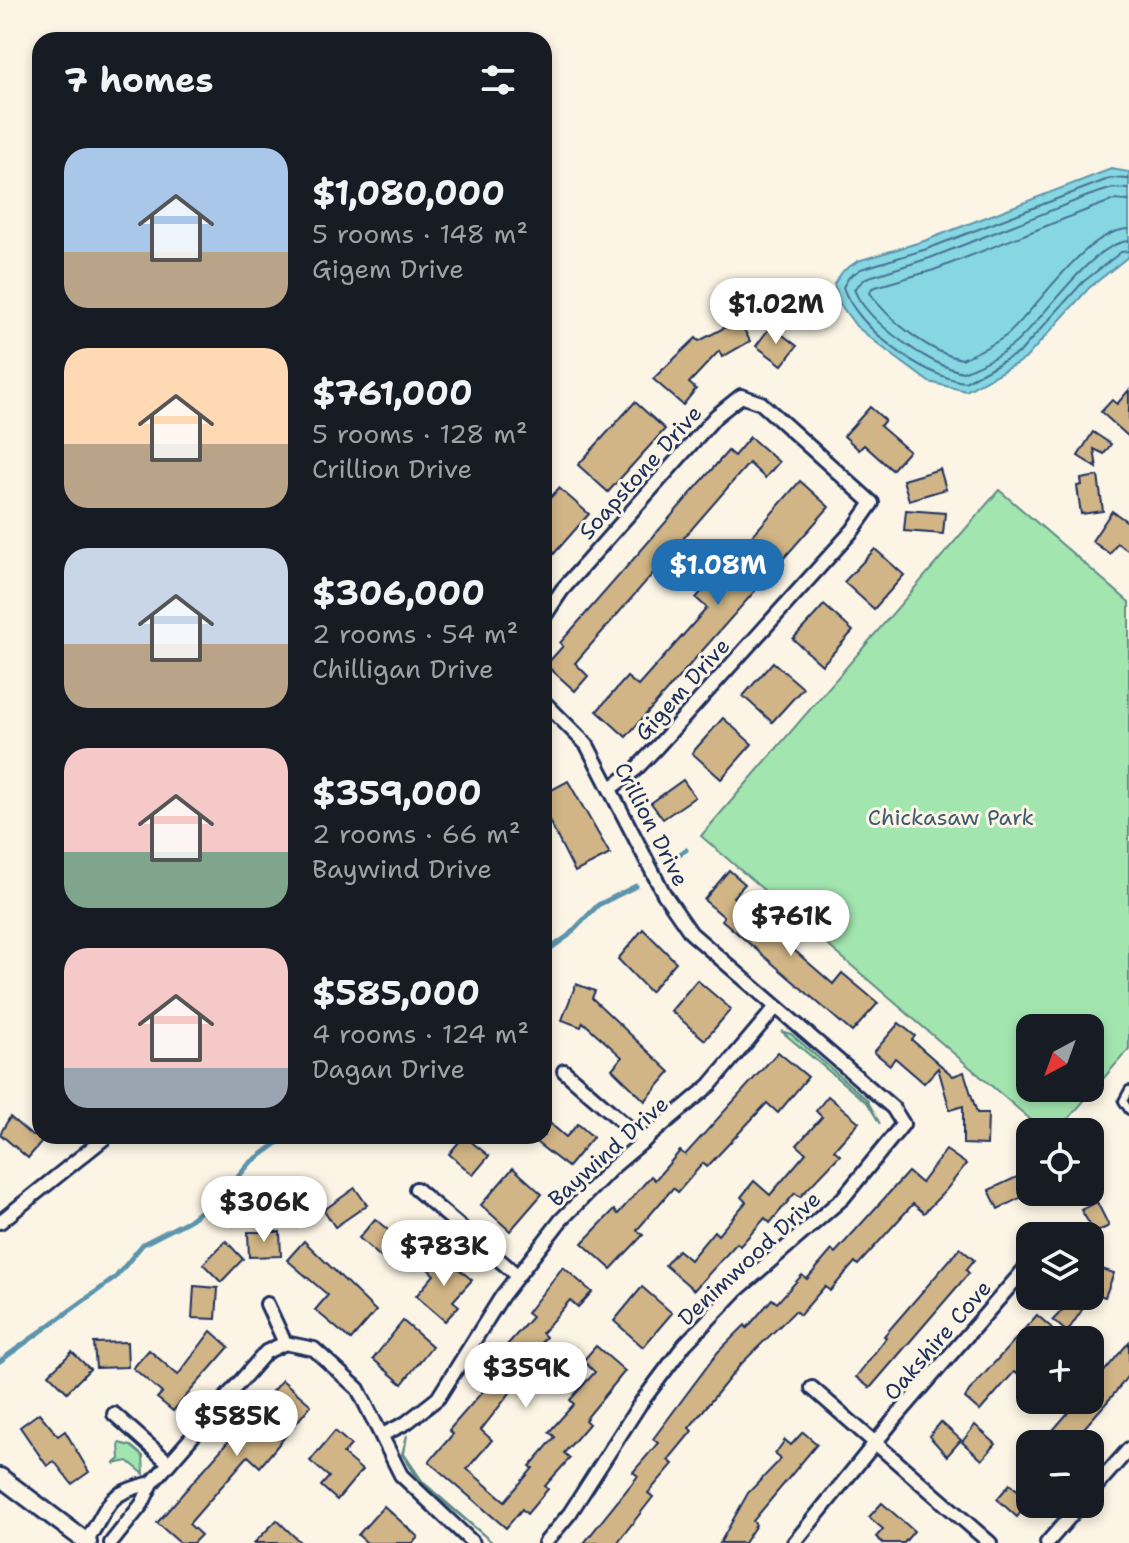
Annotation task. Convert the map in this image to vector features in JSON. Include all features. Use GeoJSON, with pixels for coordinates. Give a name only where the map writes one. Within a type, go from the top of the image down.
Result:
{"type":"FeatureCollection","features":[{"type":"Feature","properties":{"kind":"street","name":"Gigem Drive"},"geometry":{"type":"LineString","coordinates":[[611,788],[626,779],[657,747],[853,530],[872,503],[761,403],[741,396]]}},
{"type":"Feature","properties":{"kind":"street","name":"Soapstone Drive"},"geometry":{"type":"LineString","coordinates":[[552,605],[716,416],[741,396]]}},
{"type":"Feature","properties":{"kind":"street","name":"Crillion Drive"},"geometry":{"type":"LineString","coordinates":[[552,710],[587,745],[676,913],[701,942],[893,1108],[903,1124]]}},
{"type":"Feature","properties":{"kind":"street","name":"Baywind Drive"},"geometry":{"type":"LineString","coordinates":[[382,1435],[406,1423],[438,1398],[517,1275],[571,1210],[644,1141],[710,1085],[776,1007]]}},
{"type":"Feature","properties":{"kind":"street"},"geometry":{"type":"LineString","coordinates":[[564,1071],[644,1141]]}},
{"type":"Feature","properties":{"kind":"street","name":"Denimwood Drive"},"geometry":{"type":"LineString","coordinates":[[545,1543],[585,1492],[648,1392],[691,1338],[737,1290],[843,1198],[903,1124]]}},
{"type":"Feature","properties":{"kind":"street"},"geometry":{"type":"LineString","coordinates":[[0,1222],[97,1144]]}},
{"type":"Feature","properties":{"kind":"street"},"geometry":{"type":"LineString","coordinates":[[416,1189],[517,1275]]}},
{"type":"Feature","properties":{"kind":"street","name":"Oakshire Cove"},"geometry":{"type":"LineString","coordinates":[[794,1543],[1016,1279]]}},
{"type":"Feature","properties":{"kind":"street"},"geometry":{"type":"LineString","coordinates":[[267,1304],[285,1343]]}},
{"type":"Feature","properties":{"kind":"street"},"geometry":{"type":"LineString","coordinates":[[111,1543],[169,1463],[266,1352],[285,1343],[314,1349],[347,1378],[366,1402],[409,1485],[469,1542]]}},
{"type":"Feature","properties":{"kind":"street"},"geometry":{"type":"LineString","coordinates":[[812,1388],[990,1543]]}},
{"type":"Feature","properties":{"kind":"street"},"geometry":{"type":"LineString","coordinates":[[114,1414],[169,1463]]}},
{"type":"Feature","properties":{"kind":"street"},"geometry":{"type":"LineString","coordinates":[[1104,1477],[1129,1449]]}},
{"type":"Feature","properties":{"kind":"street"},"geometry":{"type":"LineString","coordinates":[[0,1477],[87,1542],[110,1499],[117,1493],[152,1483]]}},
{"type":"Feature","properties":{"kind":"street"},"geometry":{"type":"LineString","coordinates":[[1047,1543],[1069,1518]]}},
{"type":"Feature","properties":{"kind":"lane"},"geometry":{"type":"LineString","coordinates":[[1129,1090],[1123,1101],[1129,1110]]}},
{"type":"Feature","properties":{"kind":"green space","name":"Chickasaw Park"},"geometry":{"type":"Polygon","coordinates":[[[999,490],[1129,602],[1129,1049],[1104,1078],[1104,1014],[1016,1014],[1016,1102],[1083,1102],[1069,1118],[1029,1118],[701,836],[999,490]]]}},
{"type":"Feature","properties":{"kind":"green space"},"geometry":{"type":"Polygon","coordinates":[[[781,1031],[791,1034],[867,1100],[880,1124],[868,1104],[781,1031]]]}},
{"type":"Feature","properties":{"kind":"green space"},"geometry":{"type":"Polygon","coordinates":[[[407,1435],[404,1454],[423,1482],[493,1543],[421,1483],[402,1454],[407,1435]]]}},
{"type":"Feature","properties":{"kind":"green space"},"geometry":{"type":"Polygon","coordinates":[[[119,1443],[131,1446],[143,1456],[144,1474],[128,1461],[114,1464],[120,1459],[119,1443]]]}},
{"type":"Feature","properties":{"kind":"water"},"geometry":{"type":"Polygon","coordinates":[[[1111,169],[1129,172],[1129,256],[1089,288],[1025,359],[966,391],[929,382],[856,326],[840,304],[834,284],[843,271],[858,261],[924,241],[1111,169]]]}},
{"type":"Feature","properties":{"kind":"building"},"geometry":{"type":"Polygon","coordinates":[[[739,320],[750,341],[722,357],[719,351],[689,383],[696,389],[683,405],[653,379],[696,338],[699,341],[739,320]]]}},
{"type":"Feature","properties":{"kind":"building"},"geometry":{"type":"Polygon","coordinates":[[[771,326],[797,346],[782,365],[756,346],[771,326]]]}},
{"type":"Feature","properties":{"kind":"building"},"geometry":{"type":"Polygon","coordinates":[[[1129,390],[1129,437],[1101,412],[1112,400],[1117,404],[1129,390]]]}},
{"type":"Feature","properties":{"kind":"building"},"geometry":{"type":"Polygon","coordinates":[[[635,402],[665,429],[608,492],[578,465],[635,402]]]}},
{"type":"Feature","properties":{"kind":"building"},"geometry":{"type":"Polygon","coordinates":[[[870,407],[885,420],[880,426],[909,451],[892,470],[864,445],[859,450],[844,436],[870,407]]]}},
{"type":"Feature","properties":{"kind":"building"},"geometry":{"type":"Polygon","coordinates":[[[1093,432],[1111,444],[1104,454],[1094,449],[1097,468],[1078,456],[1093,432]]]}},
{"type":"Feature","properties":{"kind":"building"},"geometry":{"type":"Polygon","coordinates":[[[750,437],[779,462],[765,478],[749,463],[575,663],[588,676],[575,691],[552,670],[552,658],[563,646],[560,643],[728,451],[734,456],[750,437]]]}},
{"type":"Feature","properties":{"kind":"building"},"geometry":{"type":"Polygon","coordinates":[[[940,469],[946,489],[909,500],[903,480],[940,469]]]}},
{"type":"Feature","properties":{"kind":"building"},"geometry":{"type":"Polygon","coordinates":[[[1098,476],[1103,511],[1081,514],[1077,486],[1082,485],[1081,479],[1098,476]]]}},
{"type":"Feature","properties":{"kind":"building"},"geometry":{"type":"Polygon","coordinates":[[[800,481],[829,507],[626,737],[597,711],[627,677],[638,686],[707,608],[696,598],[709,583],[720,593],[756,553],[745,544],[800,481]]]}},
{"type":"Feature","properties":{"kind":"building"},"geometry":{"type":"Polygon","coordinates":[[[559,488],[589,514],[552,556],[552,496],[559,488]]]}},
{"type":"Feature","properties":{"kind":"building"},"geometry":{"type":"Polygon","coordinates":[[[906,510],[945,513],[943,534],[904,531],[906,510]]]}},
{"type":"Feature","properties":{"kind":"building"},"geometry":{"type":"Polygon","coordinates":[[[1112,511],[1129,523],[1129,551],[1117,543],[1110,554],[1092,541],[1112,511]]]}},
{"type":"Feature","properties":{"kind":"building"},"geometry":{"type":"Polygon","coordinates":[[[875,549],[904,575],[874,609],[844,582],[875,549]]]}},
{"type":"Feature","properties":{"kind":"building"},"geometry":{"type":"Polygon","coordinates":[[[824,605],[853,631],[822,665],[793,639],[824,605]]]}},
{"type":"Feature","properties":{"kind":"building"},"geometry":{"type":"Polygon","coordinates":[[[773,662],[803,688],[772,722],[743,696],[773,662]]]}},
{"type":"Feature","properties":{"kind":"building"},"geometry":{"type":"Polygon","coordinates":[[[723,718],[752,744],[721,779],[692,753],[723,718]]]}},
{"type":"Feature","properties":{"kind":"building"},"geometry":{"type":"Polygon","coordinates":[[[683,780],[695,797],[663,819],[651,803],[683,780]]]}},
{"type":"Feature","properties":{"kind":"building"},"geometry":{"type":"Polygon","coordinates":[[[568,781],[610,854],[575,872],[552,827],[552,790],[568,781]]]}},
{"type":"Feature","properties":{"kind":"building"},"geometry":{"type":"Polygon","coordinates":[[[729,870],[745,884],[733,897],[833,984],[842,973],[878,1003],[852,1032],[722,920],[724,917],[704,900],[729,870]]]}},
{"type":"Feature","properties":{"kind":"building"},"geometry":{"type":"Polygon","coordinates":[[[643,929],[676,962],[650,992],[618,959],[643,929]]]}},
{"type":"Feature","properties":{"kind":"building"},"geometry":{"type":"Polygon","coordinates":[[[697,980],[731,1009],[705,1040],[671,1011],[697,980]]]}},
{"type":"Feature","properties":{"kind":"building"},"geometry":{"type":"Polygon","coordinates":[[[576,984],[595,991],[592,998],[670,1072],[645,1101],[612,1069],[622,1057],[583,1022],[581,1027],[562,1020],[576,984]]]}},
{"type":"Feature","properties":{"kind":"building"},"geometry":{"type":"Polygon","coordinates":[[[899,1023],[915,1036],[912,1040],[953,1076],[964,1072],[977,1113],[988,1113],[987,1145],[963,1144],[963,1106],[950,1110],[938,1068],[924,1083],[895,1058],[890,1065],[874,1052],[899,1023]]]}},
{"type":"Feature","properties":{"kind":"building"},"geometry":{"type":"Polygon","coordinates":[[[778,1052],[808,1077],[778,1113],[767,1103],[707,1167],[703,1163],[678,1192],[673,1188],[637,1230],[643,1235],[611,1269],[582,1243],[614,1210],[618,1214],[651,1176],[655,1180],[680,1151],[685,1155],[778,1052]]]}},
{"type":"Feature","properties":{"kind":"building"},"geometry":{"type":"Polygon","coordinates":[[[828,1096],[859,1122],[834,1150],[840,1155],[800,1197],[795,1193],[770,1223],[765,1218],[740,1246],[737,1243],[694,1290],[665,1265],[678,1250],[690,1260],[714,1231],[718,1235],[746,1202],[741,1197],[754,1181],[770,1195],[806,1153],[797,1145],[822,1117],[816,1111],[828,1096]]]}},
{"type":"Feature","properties":{"kind":"building"},"geometry":{"type":"Polygon","coordinates":[[[10,1117],[32,1136],[32,1144],[40,1144],[28,1158],[0,1134],[10,1117]]]}},
{"type":"Feature","properties":{"kind":"building"},"geometry":{"type":"Polygon","coordinates":[[[578,1124],[593,1137],[568,1167],[538,1144],[552,1144],[552,1125],[566,1137],[578,1124]]]}},
{"type":"Feature","properties":{"kind":"building"},"geometry":{"type":"Polygon","coordinates":[[[457,1144],[474,1144],[489,1156],[473,1175],[449,1154],[457,1144]]]}},
{"type":"Feature","properties":{"kind":"building"},"geometry":{"type":"Polygon","coordinates":[[[946,1150],[966,1164],[946,1190],[924,1213],[913,1204],[858,1265],[855,1262],[830,1291],[825,1286],[800,1315],[795,1311],[741,1364],[689,1428],[692,1431],[668,1460],[673,1464],[648,1493],[653,1497],[617,1543],[584,1543],[638,1476],[633,1472],[658,1443],[653,1439],[718,1352],[745,1325],[747,1328],[772,1299],[777,1303],[802,1275],[807,1279],[832,1250],[835,1253],[908,1172],[921,1183],[946,1150]]]}},
{"type":"Feature","properties":{"kind":"building"},"geometry":{"type":"Polygon","coordinates":[[[513,1168],[542,1194],[510,1231],[481,1205],[513,1168]]]}},
{"type":"Feature","properties":{"kind":"building"},"geometry":{"type":"Polygon","coordinates":[[[1016,1177],[1016,1200],[998,1209],[989,1190],[1016,1177]]]}},
{"type":"Feature","properties":{"kind":"building"},"geometry":{"type":"Polygon","coordinates":[[[355,1188],[367,1205],[335,1227],[324,1210],[355,1188]]]}},
{"type":"Feature","properties":{"kind":"building"},"geometry":{"type":"Polygon","coordinates":[[[1099,1206],[1109,1226],[1104,1228],[1104,1222],[1088,1222],[1081,1210],[1099,1206]]]}},
{"type":"Feature","properties":{"kind":"building"},"geometry":{"type":"Polygon","coordinates":[[[375,1219],[400,1240],[383,1259],[359,1238],[375,1219]]]}},
{"type":"Feature","properties":{"kind":"building"},"geometry":{"type":"Polygon","coordinates":[[[248,1232],[280,1232],[281,1256],[249,1257],[248,1232]]]}},
{"type":"Feature","properties":{"kind":"building"},"geometry":{"type":"Polygon","coordinates":[[[226,1241],[243,1259],[221,1282],[203,1264],[226,1241]]]}},
{"type":"Feature","properties":{"kind":"building"},"geometry":{"type":"Polygon","coordinates":[[[304,1241],[376,1311],[351,1340],[315,1310],[328,1295],[287,1260],[304,1241]]]}},
{"type":"Feature","properties":{"kind":"building"},"geometry":{"type":"Polygon","coordinates":[[[960,1248],[974,1260],[966,1270],[969,1273],[870,1388],[856,1377],[886,1338],[884,1336],[960,1248]]]}},
{"type":"Feature","properties":{"kind":"building"},"geometry":{"type":"Polygon","coordinates":[[[442,1255],[472,1280],[453,1301],[459,1306],[445,1321],[416,1296],[434,1275],[429,1270],[442,1255]]]}},
{"type":"Feature","properties":{"kind":"building"},"geometry":{"type":"Polygon","coordinates":[[[563,1267],[592,1292],[578,1307],[570,1300],[542,1333],[546,1337],[521,1366],[527,1371],[481,1430],[492,1440],[467,1469],[505,1501],[555,1437],[549,1432],[574,1404],[570,1400],[595,1372],[583,1361],[596,1346],[625,1371],[585,1420],[589,1424],[564,1453],[570,1458],[545,1486],[548,1489],[527,1514],[522,1509],[506,1528],[429,1462],[453,1434],[449,1430],[491,1382],[487,1379],[512,1350],[507,1345],[532,1317],[527,1313],[563,1267]]]}},
{"type":"Feature","properties":{"kind":"building"},"geometry":{"type":"Polygon","coordinates":[[[1104,1270],[1114,1273],[1104,1297],[1104,1270]]]}},
{"type":"Feature","properties":{"kind":"building"},"geometry":{"type":"Polygon","coordinates":[[[194,1286],[218,1288],[216,1319],[192,1318],[194,1286]]]}},
{"type":"Feature","properties":{"kind":"building"},"geometry":{"type":"Polygon","coordinates":[[[642,1287],[672,1313],[643,1347],[614,1321],[642,1287]]]}},
{"type":"Feature","properties":{"kind":"building"},"geometry":{"type":"Polygon","coordinates":[[[1062,1310],[1082,1310],[1071,1326],[1060,1326],[1053,1320],[1062,1310]]]}},
{"type":"Feature","properties":{"kind":"building"},"geometry":{"type":"Polygon","coordinates":[[[1037,1315],[1050,1326],[1027,1326],[1037,1315]]]}},
{"type":"Feature","properties":{"kind":"building"},"geometry":{"type":"Polygon","coordinates":[[[403,1321],[432,1346],[402,1384],[373,1359],[403,1321]]]}},
{"type":"Feature","properties":{"kind":"building"},"geometry":{"type":"Polygon","coordinates":[[[211,1331],[229,1347],[173,1411],[157,1398],[162,1393],[133,1368],[149,1350],[178,1375],[211,1331]]]}},
{"type":"Feature","properties":{"kind":"building"},"geometry":{"type":"Polygon","coordinates":[[[1016,1338],[1016,1373],[980,1411],[965,1398],[1016,1338]]]}},
{"type":"Feature","properties":{"kind":"building"},"geometry":{"type":"Polygon","coordinates":[[[127,1342],[128,1367],[96,1368],[94,1343],[127,1342]]]}},
{"type":"Feature","properties":{"kind":"building"},"geometry":{"type":"Polygon","coordinates":[[[1129,1342],[1129,1374],[1104,1405],[1104,1371],[1129,1342]]]}},
{"type":"Feature","properties":{"kind":"building"},"geometry":{"type":"Polygon","coordinates":[[[72,1352],[90,1369],[67,1392],[49,1374],[72,1352]]]}},
{"type":"Feature","properties":{"kind":"building"},"geometry":{"type":"Polygon","coordinates":[[[282,1380],[311,1405],[260,1467],[248,1456],[189,1524],[201,1535],[193,1543],[180,1543],[157,1523],[282,1380]]]}},
{"type":"Feature","properties":{"kind":"building"},"geometry":{"type":"Polygon","coordinates":[[[39,1413],[58,1436],[65,1431],[89,1472],[72,1484],[54,1461],[47,1466],[20,1427],[39,1413]]]}},
{"type":"Feature","properties":{"kind":"building"},"geometry":{"type":"Polygon","coordinates":[[[1067,1414],[1096,1414],[1082,1430],[1053,1430],[1067,1414]]]}},
{"type":"Feature","properties":{"kind":"building"},"geometry":{"type":"Polygon","coordinates":[[[941,1422],[961,1440],[947,1456],[929,1436],[941,1422]]]}},
{"type":"Feature","properties":{"kind":"building"},"geometry":{"type":"Polygon","coordinates":[[[975,1425],[996,1444],[982,1460],[962,1442],[975,1425]]]}},
{"type":"Feature","properties":{"kind":"building"},"geometry":{"type":"Polygon","coordinates":[[[335,1431],[351,1445],[343,1454],[362,1470],[337,1500],[321,1486],[329,1477],[310,1461],[335,1431]]]}},
{"type":"Feature","properties":{"kind":"building"},"geometry":{"type":"Polygon","coordinates":[[[803,1432],[817,1444],[753,1521],[756,1525],[744,1543],[720,1543],[748,1493],[781,1459],[775,1454],[785,1440],[791,1445],[803,1432]]]}},
{"type":"Feature","properties":{"kind":"building"},"geometry":{"type":"Polygon","coordinates":[[[1010,1484],[1016,1489],[1016,1516],[997,1499],[1010,1484]]]}},
{"type":"Feature","properties":{"kind":"building"},"geometry":{"type":"Polygon","coordinates":[[[882,1503],[914,1531],[904,1543],[883,1543],[876,1537],[883,1529],[869,1517],[882,1503]]]}},
{"type":"Feature","properties":{"kind":"building"},"geometry":{"type":"Polygon","coordinates":[[[384,1506],[418,1537],[413,1543],[367,1543],[358,1535],[384,1506]]]}},
{"type":"Feature","properties":{"kind":"building"},"geometry":{"type":"Polygon","coordinates":[[[277,1520],[301,1543],[254,1543],[277,1520]]]}},
{"type":"Feature","properties":{"kind":"waterway"},"geometry":{"type":"LineString","coordinates":[[670,860],[686,850]]}},
{"type":"Feature","properties":{"kind":"waterway"},"geometry":{"type":"LineString","coordinates":[[552,947],[568,936],[598,905],[636,886]]}},
{"type":"Feature","properties":{"kind":"waterway"},"geometry":{"type":"LineString","coordinates":[[0,1361],[115,1278],[143,1244],[188,1221],[223,1194],[250,1163],[276,1144]]}}]}
